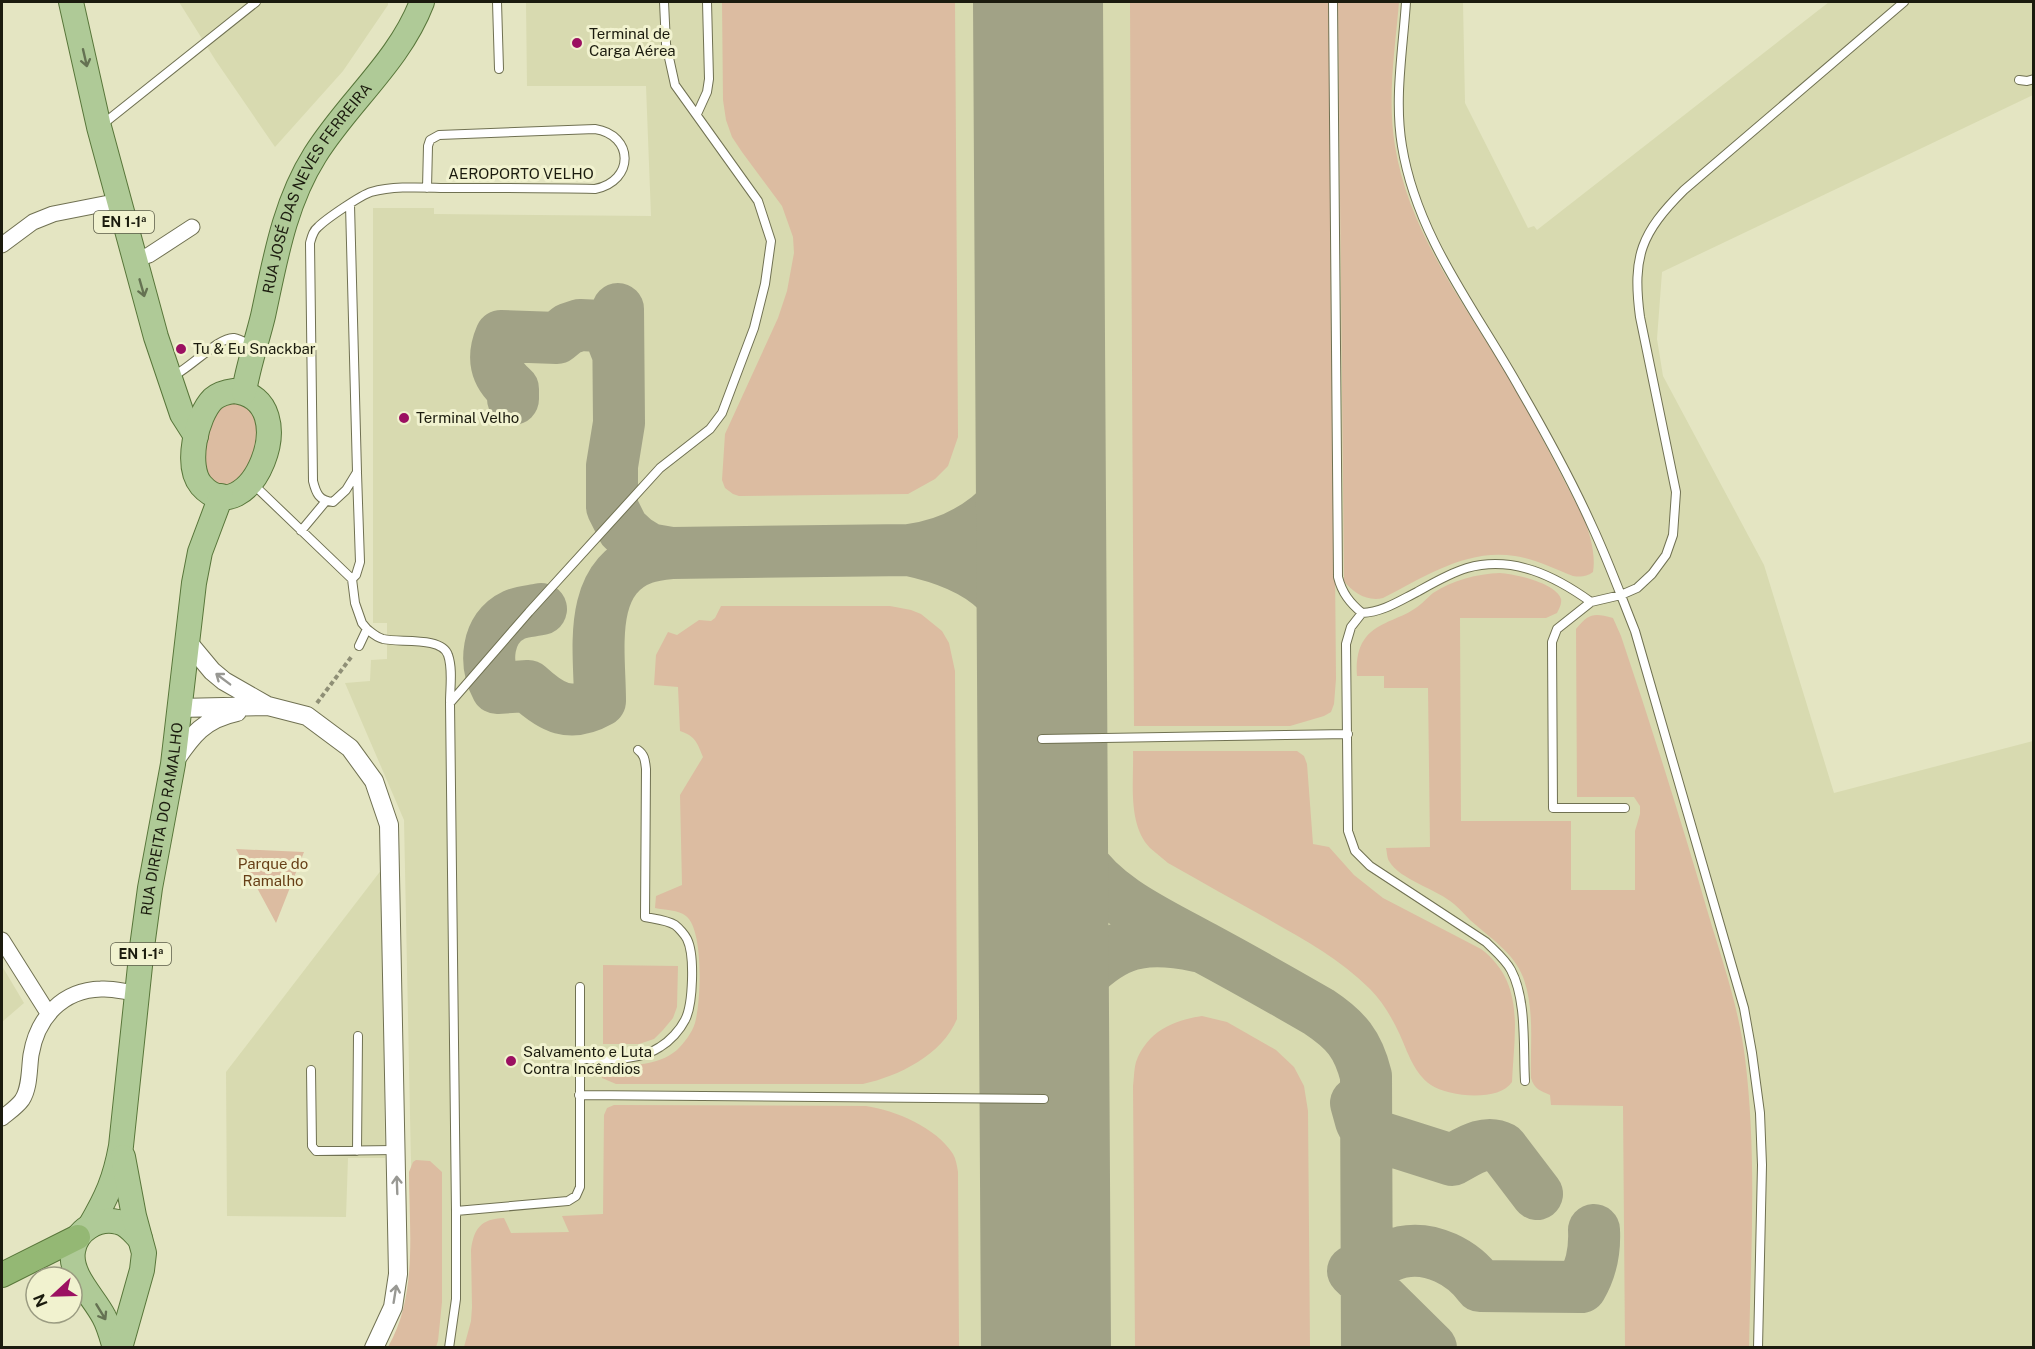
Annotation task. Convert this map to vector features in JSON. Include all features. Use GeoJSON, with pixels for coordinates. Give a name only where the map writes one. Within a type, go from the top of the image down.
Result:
{"type":"FeatureCollection","features":[{"type":"Feature","properties":{"kind":"highway"},"geometry":{"type":"LineString","coordinates":[[2,1275],[84,1231]]}},
{"type":"Feature","properties":{"kind":"main road","name":"EN 1-1ª"},"geometry":{"type":"LineString","coordinates":[[71,2],[99,127],[134,260],[168,377],[182,414],[196,435]]}},
{"type":"Feature","properties":{"kind":"main road","name":"RUA JOSÉ DAS NEVES FERREIRA"},"geometry":{"type":"LineString","coordinates":[[244,392],[284,224],[296,189],[314,156],[385,67],[414,22],[422,2]]}},
{"type":"Feature","properties":{"kind":"main road"},"geometry":{"type":"LineString","coordinates":[[244,392],[260,402],[268,418],[264,456],[252,483],[245,490],[235,495],[220,496],[206,490],[195,475],[193,458],[196,435],[202,416],[214,399],[223,393],[244,392]]}},
{"type":"Feature","properties":{"kind":"main road","name":"RUA DIREITA DO RAMALHO"},"geometry":{"type":"LineString","coordinates":[[84,1231],[105,1201],[116,1174],[150,888],[173,764],[194,583],[200,552],[220,496]]}},
{"type":"Feature","properties":{"kind":"main road","name":"RUA DIREITA DO RAMALHO"},"geometry":{"type":"LineString","coordinates":[[121,1146],[140,1239]]}},
{"type":"Feature","properties":{"kind":"main road"},"geometry":{"type":"LineString","coordinates":[[84,1231],[105,1221],[119,1222],[130,1227],[140,1239]]}},
{"type":"Feature","properties":{"kind":"main road","name":"EN 1-1ª"},"geometry":{"type":"LineString","coordinates":[[84,1231],[73,1251],[73,1264],[78,1277],[105,1318],[115,1347]]}},
{"type":"Feature","properties":{"kind":"main road","name":"EN 1-1ª"},"geometry":{"type":"LineString","coordinates":[[120,1347],[142,1270],[144,1253],[140,1239]]}},
{"type":"Feature","properties":{"kind":"street"},"geometry":{"type":"LineString","coordinates":[[2,245],[33,222],[53,214],[119,201]]}},
{"type":"Feature","properties":{"kind":"street"},"geometry":{"type":"LineString","coordinates":[[134,260],[148,255],[192,226]]}},
{"type":"Feature","properties":{"kind":"street"},"geometry":{"type":"LineString","coordinates":[[187,641],[212,671],[224,681],[268,706]]}},
{"type":"Feature","properties":{"kind":"street"},"geometry":{"type":"LineString","coordinates":[[173,764],[191,737],[208,722],[230,714],[268,706]]}},
{"type":"Feature","properties":{"kind":"street"},"geometry":{"type":"LineString","coordinates":[[179,708],[268,706],[308,716],[350,748],[374,780],[389,825],[398,1274],[393,1307],[374,1347]]}},
{"type":"Feature","properties":{"kind":"street"},"geometry":{"type":"LineString","coordinates":[[2,940],[48,1013]]}},
{"type":"Feature","properties":{"kind":"street"},"geometry":{"type":"LineString","coordinates":[[2,1118],[23,1098],[38,1029],[48,1013],[63,1000],[86,990],[103,988],[137,993]]}},
{"type":"Feature","properties":{"kind":"lane"},"geometry":{"type":"LineString","coordinates":[[99,127],[256,2]]}},
{"type":"Feature","properties":{"kind":"lane"},"geometry":{"type":"LineString","coordinates":[[497,2],[499,69]]}},
{"type":"Feature","properties":{"kind":"lane"},"geometry":{"type":"LineString","coordinates":[[450,704],[529,612],[660,468],[710,429],[722,414],[754,328],[765,284],[771,241],[758,201],[675,85],[666,44],[664,2]]}},
{"type":"Feature","properties":{"kind":"lane"},"geometry":{"type":"LineString","coordinates":[[696,114],[707,92],[710,79],[707,2]]}},
{"type":"Feature","properties":{"kind":"lane"},"geometry":{"type":"LineString","coordinates":[[1333,2],[1338,577],[1341,589],[1351,604],[1362,613]]}},
{"type":"Feature","properties":{"kind":"lane"},"geometry":{"type":"LineString","coordinates":[[1406,2],[1398,112],[1408,176],[1420,212],[1447,268],[1519,387],[1549,442],[1592,526],[1621,595],[1635,631],[1737,985],[1752,1053],[1760,1113],[1762,1165],[1758,1347]]}},
{"type":"Feature","properties":{"kind":"lane"},"geometry":{"type":"LineString","coordinates":[[1626,808],[1553,808],[1552,642],[1557,629],[1591,602],[1621,595],[1637,588],[1652,574],[1666,555],[1673,535],[1676,492],[1636,289],[1637,267],[1642,246],[1651,228],[1665,209],[1684,190],[1904,2]]}},
{"type":"Feature","properties":{"kind":"lane"},"geometry":{"type":"LineString","coordinates":[[2019,80],[2034,79]]}},
{"type":"Feature","properties":{"kind":"lane","name":"AEROPORTO VELHO"},"geometry":{"type":"LineString","coordinates":[[326,501],[316,492],[313,481],[310,243],[312,234],[318,226],[350,205],[355,198],[371,192],[427,188],[596,189],[604,187],[613,183],[623,168],[623,149],[612,135],[604,130],[595,129],[439,135],[430,140],[428,146],[427,188]]}},
{"type":"Feature","properties":{"kind":"lane"},"geometry":{"type":"LineString","coordinates":[[350,205],[360,562],[356,575],[352,579]]}},
{"type":"Feature","properties":{"kind":"lane"},"geometry":{"type":"LineString","coordinates":[[168,377],[181,372],[229,338],[239,339],[255,347]]}},
{"type":"Feature","properties":{"kind":"lane"},"geometry":{"type":"LineString","coordinates":[[301,531],[326,501],[333,502],[340,497],[357,472]]}},
{"type":"Feature","properties":{"kind":"lane"},"geometry":{"type":"LineString","coordinates":[[252,483],[352,579],[355,603],[362,623],[367,629],[380,639],[435,644],[448,654],[450,664],[456,1211],[456,1299],[448,1347]]}},
{"type":"Feature","properties":{"kind":"lane"},"geometry":{"type":"LineString","coordinates":[[1525,1081],[1520,997],[1510,968],[1486,942],[1370,866],[1355,851],[1348,831],[1346,644],[1351,627],[1362,613],[1385,609],[1450,574],[1483,564],[1516,566],[1541,572],[1568,585],[1591,602]]}},
{"type":"Feature","properties":{"kind":"lane"},"geometry":{"type":"LineString","coordinates":[[359,646],[367,629]]}},
{"type":"Feature","properties":{"kind":"lane"},"geometry":{"type":"LineString","coordinates":[[1042,739],[1348,734]]}},
{"type":"Feature","properties":{"kind":"lane"},"geometry":{"type":"LineString","coordinates":[[580,1059],[643,1056],[660,1047],[681,1026],[686,1019],[690,1004],[692,958],[687,939],[676,926],[663,920],[645,917],[646,769],[645,760],[638,750]]}},
{"type":"Feature","properties":{"kind":"lane"},"geometry":{"type":"LineString","coordinates":[[456,1211],[568,1201],[576,1196],[580,1187],[580,987]]}},
{"type":"Feature","properties":{"kind":"lane"},"geometry":{"type":"LineString","coordinates":[[357,1150],[358,1036]]}},
{"type":"Feature","properties":{"kind":"lane"},"geometry":{"type":"LineString","coordinates":[[311,1070],[312,1146],[316,1151],[395,1150]]}},
{"type":"Feature","properties":{"kind":"lane"},"geometry":{"type":"LineString","coordinates":[[579,1095],[1044,1099]]}},
{"type":"Feature","properties":{"kind":"path"},"geometry":{"type":"LineString","coordinates":[[308,716],[359,646]]}},
{"type":"Feature","properties":{"kind":"shaded area"},"geometry":{"type":"Polygon","coordinates":[[[179,2],[388,2],[388,5],[343,71],[275,147],[179,2]]]}},
{"type":"Feature","properties":{"kind":"shaded area"},"geometry":{"type":"Polygon","coordinates":[[[526,2],[1463,2],[1465,103],[1528,228],[1534,226],[1537,230],[1829,2],[2033,2],[2033,95],[1662,272],[1657,339],[1663,376],[1764,565],[1834,793],[2033,741],[2033,1347],[393,1347],[400,1338],[413,1262],[404,820],[345,683],[370,681],[371,660],[387,659],[387,623],[373,623],[373,208],[434,208],[434,214],[651,216],[646,86],[527,86],[526,2]]]}},
{"type":"Feature","properties":{"kind":"shaded area"},"geometry":{"type":"Polygon","coordinates":[[[382,869],[385,1158],[348,1158],[346,1217],[227,1216],[226,1072],[382,869]]]}},
{"type":"Feature","properties":{"kind":"shaded area"},"geometry":{"type":"Polygon","coordinates":[[[2,966],[24,1003],[2,1022],[2,966]]]}},
{"type":"Feature","properties":{"kind":"green space"},"geometry":{"type":"Polygon","coordinates":[[[722,2],[955,2],[958,437],[948,466],[935,479],[908,494],[739,496],[725,488],[722,480],[725,434],[778,318],[787,291],[794,253],[793,237],[782,206],[732,137],[726,120],[723,100],[722,2]]]}},
{"type":"Feature","properties":{"kind":"green space"},"geometry":{"type":"Polygon","coordinates":[[[1130,2],[1330,2],[1336,679],[1331,712],[1290,726],[1134,726],[1130,2]]]}},
{"type":"Feature","properties":{"kind":"green space"},"geometry":{"type":"Polygon","coordinates":[[[1338,2],[1399,2],[1392,74],[1392,110],[1395,146],[1403,180],[1414,212],[1444,272],[1515,389],[1583,517],[1594,558],[1593,572],[1588,575],[1573,576],[1530,559],[1497,555],[1480,556],[1446,566],[1383,598],[1372,599],[1361,596],[1344,581],[1338,2]]]}},
{"type":"Feature","properties":{"kind":"green space"},"geometry":{"type":"Polygon","coordinates":[[[234,401],[256,413],[257,442],[244,477],[225,486],[212,482],[203,465],[208,429],[220,406],[234,401]]]}},
{"type":"Feature","properties":{"kind":"green space"},"geometry":{"type":"Polygon","coordinates":[[[1500,573],[1525,577],[1543,584],[1558,593],[1561,603],[1557,613],[1546,618],[1460,618],[1461,821],[1571,821],[1571,890],[1635,890],[1635,831],[1640,806],[1634,797],[1577,797],[1576,629],[1588,617],[1601,615],[1613,618],[1621,636],[1677,809],[1739,1021],[1749,1094],[1751,1130],[1752,1239],[1749,1347],[1625,1347],[1623,1106],[1551,1105],[1550,1095],[1536,1087],[1531,1078],[1529,1001],[1519,968],[1500,946],[1454,904],[1401,874],[1388,858],[1386,848],[1430,847],[1428,688],[1384,688],[1384,676],[1357,676],[1360,648],[1373,630],[1414,609],[1441,588],[1465,578],[1500,573]]]}},
{"type":"Feature","properties":{"kind":"green space"},"geometry":{"type":"Polygon","coordinates":[[[721,606],[890,606],[921,614],[942,631],[949,643],[955,671],[957,1019],[950,1032],[930,1053],[891,1076],[863,1084],[616,1084],[602,1078],[602,1071],[660,1060],[669,1056],[685,1041],[695,1023],[699,999],[700,967],[692,924],[683,914],[655,908],[656,896],[682,885],[680,795],[703,757],[695,740],[680,731],[678,687],[654,685],[656,655],[668,632],[677,635],[699,620],[711,621],[721,606]]]}},
{"type":"Feature","properties":{"kind":"green space"},"geometry":{"type":"Polygon","coordinates":[[[1133,751],[1297,751],[1304,756],[1307,764],[1313,844],[1329,847],[1354,875],[1383,898],[1481,949],[1495,962],[1505,977],[1514,1010],[1512,1082],[1496,1093],[1473,1096],[1449,1092],[1431,1085],[1416,1069],[1383,1005],[1359,978],[1309,942],[1168,863],[1150,848],[1138,827],[1135,815],[1133,751]]]}},
{"type":"Feature","properties":{"kind":"green space","name":"Parque do Ramalho"},"geometry":{"type":"Polygon","coordinates":[[[236,849],[304,852],[276,923],[236,849]]]}},
{"type":"Feature","properties":{"kind":"green space"},"geometry":{"type":"Polygon","coordinates":[[[603,965],[678,966],[677,1007],[673,1018],[654,1039],[639,1044],[603,1044],[603,965]]]}},
{"type":"Feature","properties":{"kind":"green space"},"geometry":{"type":"Polygon","coordinates":[[[1202,1016],[1227,1022],[1276,1050],[1294,1067],[1304,1086],[1308,1111],[1310,1347],[1135,1347],[1133,1086],[1135,1065],[1147,1043],[1162,1029],[1171,1024],[1202,1016]]]}},
{"type":"Feature","properties":{"kind":"green space"},"geometry":{"type":"Polygon","coordinates":[[[614,1105],[866,1106],[902,1116],[926,1128],[937,1136],[953,1154],[958,1172],[959,1347],[464,1347],[471,1321],[471,1250],[477,1230],[490,1220],[504,1218],[511,1233],[569,1232],[562,1216],[603,1214],[604,1115],[607,1108],[614,1105]]]}},
{"type":"Feature","properties":{"kind":"green space"},"geometry":{"type":"Polygon","coordinates":[[[416,1160],[430,1161],[442,1172],[442,1302],[438,1341],[436,1347],[388,1347],[398,1327],[408,1284],[410,1262],[409,1172],[416,1160]]]}},
{"type":"Feature","properties":{"kind":"taxiway"},"geometry":{"type":"LineString","coordinates":[[618,309],[619,423],[612,466],[612,507],[623,529],[636,541],[649,549],[672,553]]}},
{"type":"Feature","properties":{"kind":"taxiway"},"geometry":{"type":"LineString","coordinates":[[513,399],[513,389],[502,377],[497,365],[496,358],[501,336],[557,338],[568,329],[580,325],[601,326],[611,336],[618,354]]}},
{"type":"Feature","properties":{"kind":"taxiway"},"geometry":{"type":"LineString","coordinates":[[541,609],[514,615],[505,621],[493,637],[489,658],[497,688],[528,686],[545,700],[562,708],[570,710],[589,706],[600,701],[600,619],[613,582],[625,568],[644,558],[672,553],[909,550],[951,539],[988,518],[1017,486],[1034,446],[1040,391]]}},
{"type":"Feature","properties":{"kind":"taxiway"},"geometry":{"type":"LineString","coordinates":[[909,550],[960,566],[980,577],[997,591],[1011,607],[1023,627],[1042,677]]}},
{"type":"Feature","properties":{"kind":"taxiway"},"geometry":{"type":"LineString","coordinates":[[1042,754],[1051,794],[1064,833],[1078,857],[1103,886],[1152,919],[1319,1012],[1337,1025],[1355,1046],[1366,1076],[1367,1348]]}},
{"type":"Feature","properties":{"kind":"taxiway"},"geometry":{"type":"LineString","coordinates":[[1044,1079],[1055,1016],[1068,992],[1089,970],[1113,952],[1138,943],[1153,941],[1197,946]]}},
{"type":"Feature","properties":{"kind":"taxiway"},"geometry":{"type":"LineString","coordinates":[[1356,1103],[1367,1133],[1452,1160],[1483,1146],[1502,1148],[1537,1194]]}},
{"type":"Feature","properties":{"kind":"taxiway"},"geometry":{"type":"LineString","coordinates":[[1367,1266],[1402,1252],[1424,1251],[1455,1263],[1473,1277],[1480,1286],[1581,1287],[1592,1260],[1594,1230]]}},
{"type":"Feature","properties":{"kind":"taxiway"},"geometry":{"type":"LineString","coordinates":[[1353,1271],[1431,1348]]}},
{"type":"Feature","properties":{"kind":"runway"},"geometry":{"type":"LineString","coordinates":[[1038,2],[1046,1348]]}},
{"type":"Feature","properties":{"kind":"place","name":"Terminal de Carga Aérea"},"geometry":{"type":"Point","coordinates":[577,43]}},
{"type":"Feature","properties":{"kind":"place","name":"Tu & Eu Snackbar"},"geometry":{"type":"Point","coordinates":[181,349]}},
{"type":"Feature","properties":{"kind":"place","name":"Terminal Velho"},"geometry":{"type":"Point","coordinates":[404,418]}},
{"type":"Feature","properties":{"kind":"place","name":"Salvamento e Luta Contra Incêndios"},"geometry":{"type":"Point","coordinates":[511,1061]}}]}
